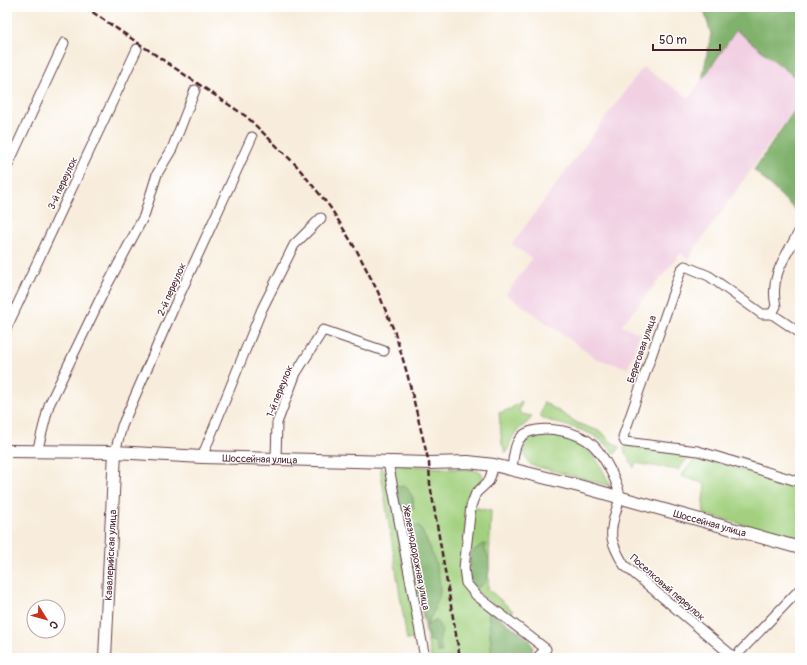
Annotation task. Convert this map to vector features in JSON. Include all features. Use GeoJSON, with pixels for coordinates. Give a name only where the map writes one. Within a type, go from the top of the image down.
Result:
{"type":"FeatureCollection","features":[{"type":"Feature","properties":{"kind":"main road","name":"Шоссейная улица"},"geometry":{"type":"LineString","coordinates":[[7,451],[115,452],[202,457],[388,462],[468,462],[494,465],[512,468],[620,497],[800,548]]}},
{"type":"Feature","properties":{"kind":"main road","name":"Кавалерийская улица"},"geometry":{"type":"LineString","coordinates":[[105,658],[115,452]]}},
{"type":"Feature","properties":{"kind":"street"},"geometry":{"type":"LineString","coordinates":[[7,167],[64,43]]}},
{"type":"Feature","properties":{"kind":"street","name":"3-й переулок"},"geometry":{"type":"LineString","coordinates":[[7,327],[138,49]]}},
{"type":"Feature","properties":{"kind":"street"},"geometry":{"type":"LineString","coordinates":[[37,452],[49,405],[102,295],[144,216],[157,174],[172,148],[195,90]]}},
{"type":"Feature","properties":{"kind":"street","name":"2-й переулок"},"geometry":{"type":"LineString","coordinates":[[115,452],[126,419],[174,307],[252,138]]}},
{"type":"Feature","properties":{"kind":"street"},"geometry":{"type":"LineString","coordinates":[[202,457],[262,308],[294,245],[321,218]]}},
{"type":"Feature","properties":{"kind":"street"},"geometry":{"type":"LineString","coordinates":[[800,230],[776,274],[773,292],[776,306],[772,314],[800,333]]}},
{"type":"Feature","properties":{"kind":"street","name":"Береговая улица"},"geometry":{"type":"LineString","coordinates":[[772,314],[762,314],[709,276],[685,266],[680,270],[623,436],[625,442],[698,451],[800,482]]}},
{"type":"Feature","properties":{"kind":"street","name":"1-й переулок"},"geometry":{"type":"LineString","coordinates":[[276,458],[277,423],[296,373],[323,330],[384,351]]}},
{"type":"Feature","properties":{"kind":"street"},"geometry":{"type":"LineString","coordinates":[[512,468],[517,442],[527,432],[539,429],[558,429],[592,444],[609,467],[620,497]]}},
{"type":"Feature","properties":{"kind":"street","name":"Железнодорожная улица"},"geometry":{"type":"LineString","coordinates":[[388,462],[424,658]]}},
{"type":"Feature","properties":{"kind":"street"},"geometry":{"type":"LineString","coordinates":[[494,465],[489,481],[476,493],[471,506],[464,568],[466,583],[477,596],[546,649],[536,658]]}},
{"type":"Feature","properties":{"kind":"street","name":"Поселковый переулок"},"geometry":{"type":"LineString","coordinates":[[620,497],[610,528],[612,545],[624,565],[735,658]]}},
{"type":"Feature","properties":{"kind":"street"},"geometry":{"type":"LineString","coordinates":[[735,658],[800,589]]}},
{"type":"Feature","properties":{"kind":"shaded area"},"geometry":{"type":"Polygon","coordinates":[[[736,30],[800,81],[800,100],[688,259],[681,253],[621,326],[640,333],[628,368],[597,359],[506,294],[532,259],[512,244],[643,67],[689,98],[736,30]]]}},
{"type":"Feature","properties":{"kind":"green space"},"geometry":{"type":"Polygon","coordinates":[[[703,7],[800,7],[800,81],[736,30],[702,80],[711,34],[703,7]]]}},
{"type":"Feature","properties":{"kind":"green space"},"geometry":{"type":"Polygon","coordinates":[[[800,102],[800,214],[754,170],[800,102]]]}},
{"type":"Feature","properties":{"kind":"green space"},"geometry":{"type":"Polygon","coordinates":[[[522,401],[519,411],[522,414],[532,416],[528,422],[516,432],[506,453],[502,444],[499,413],[510,409],[522,401]]]}},
{"type":"Feature","properties":{"kind":"green space"},"geometry":{"type":"Polygon","coordinates":[[[544,402],[579,424],[602,432],[610,441],[620,447],[615,454],[597,438],[588,433],[540,417],[544,402]]]}},
{"type":"Feature","properties":{"kind":"green space"},"geometry":{"type":"Polygon","coordinates":[[[547,433],[571,441],[587,450],[599,463],[610,486],[531,465],[524,453],[526,443],[534,436],[547,433]]]}},
{"type":"Feature","properties":{"kind":"green space"},"geometry":{"type":"Polygon","coordinates":[[[625,445],[684,453],[688,455],[688,458],[678,470],[635,463],[634,468],[624,450],[625,445]]]}},
{"type":"Feature","properties":{"kind":"green space"},"geometry":{"type":"Polygon","coordinates":[[[700,456],[800,488],[800,540],[704,514],[703,500],[705,484],[681,476],[694,460],[700,456]]]}},
{"type":"Feature","properties":{"kind":"green space"},"geometry":{"type":"Polygon","coordinates":[[[398,465],[474,470],[481,472],[484,480],[470,491],[468,498],[463,578],[488,609],[492,658],[431,658],[425,627],[432,615],[440,592],[435,567],[427,540],[405,527],[404,522],[414,508],[395,487],[393,469],[398,465]]]}},
{"type":"Feature","properties":{"kind":"green space"},"geometry":{"type":"Polygon","coordinates":[[[380,467],[386,471],[415,627],[416,635],[414,639],[407,640],[380,467]]]}},
{"type":"Feature","properties":{"kind":"green space"},"geometry":{"type":"Polygon","coordinates":[[[406,486],[413,498],[414,508],[404,522],[395,487],[406,486]]]}},
{"type":"Feature","properties":{"kind":"green space"},"geometry":{"type":"Polygon","coordinates":[[[477,508],[491,511],[488,589],[513,611],[508,616],[470,586],[467,579],[474,509],[477,508]]]}},
{"type":"Feature","properties":{"kind":"green space"},"geometry":{"type":"Polygon","coordinates":[[[419,526],[434,558],[440,583],[438,600],[426,626],[436,620],[442,631],[439,641],[442,652],[438,652],[435,642],[429,640],[413,575],[405,527],[419,526]]]}},
{"type":"Feature","properties":{"kind":"green space"},"geometry":{"type":"Polygon","coordinates":[[[483,544],[486,545],[485,550],[489,560],[489,571],[485,582],[476,588],[471,582],[470,559],[474,550],[483,544]]]}},
{"type":"Feature","properties":{"kind":"green space"},"geometry":{"type":"Polygon","coordinates":[[[488,609],[530,640],[533,649],[529,658],[492,658],[488,609]]]}},
{"type":"Feature","properties":{"kind":"railway"},"geometry":{"type":"LineString","coordinates":[[85,7],[247,117],[296,165],[330,207],[357,251],[378,292],[395,333],[407,373],[429,463],[430,484],[460,658]]}}]}
